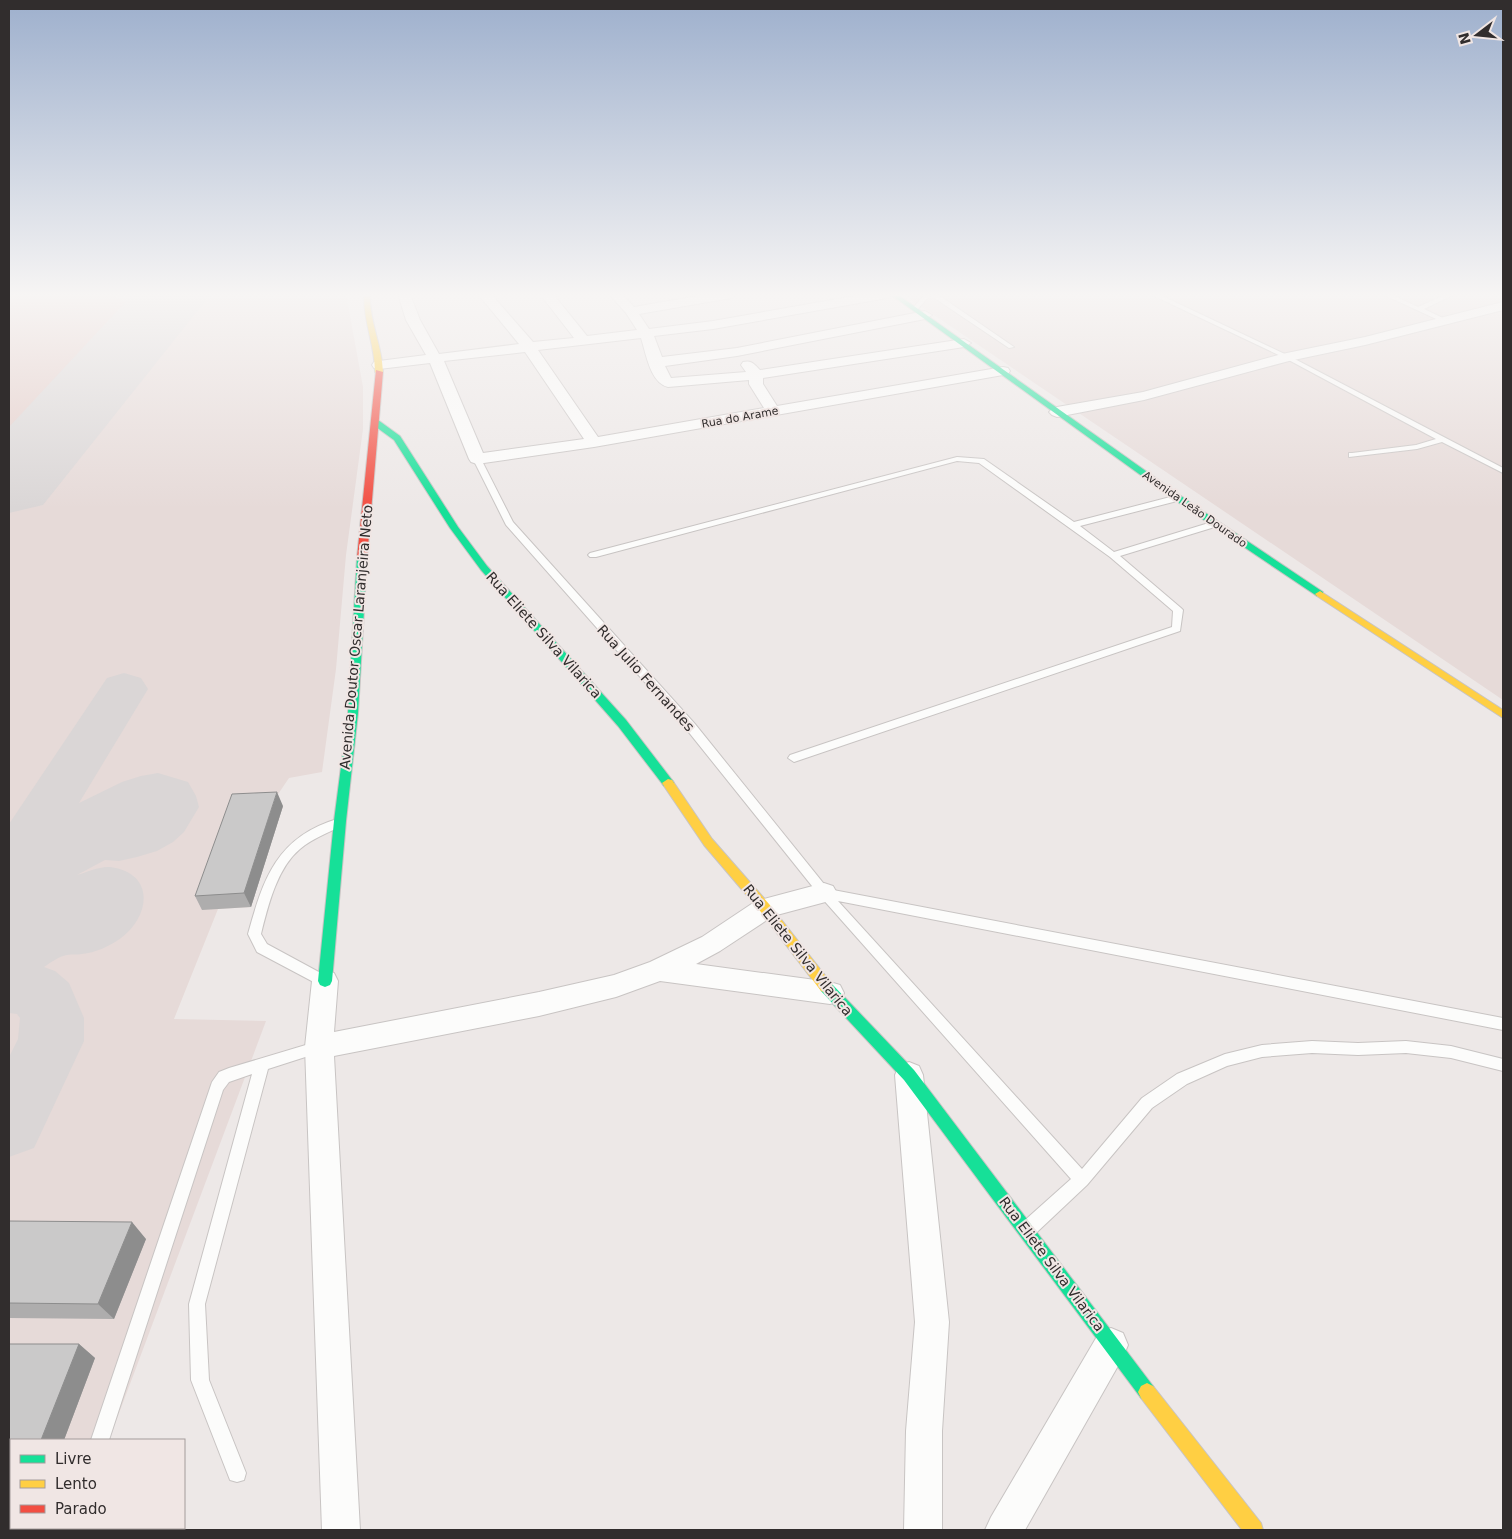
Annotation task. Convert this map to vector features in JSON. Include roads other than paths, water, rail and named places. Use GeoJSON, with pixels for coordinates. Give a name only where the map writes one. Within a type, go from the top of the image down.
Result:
{"type":"FeatureCollection","features":[{"type":"Feature","properties":{"kind":"street","name":"Avenida Doutor Oscar Laranjeira Neto"},"geometry":{"type":"LineString","coordinates":[[325,981],[340,821],[353,713],[362,540],[375,422],[378,366]]}},
{"type":"Feature","properties":{"kind":"street"},"geometry":{"type":"LineString","coordinates":[[438,366],[477,459]]}},
{"type":"Feature","properties":{"kind":"street"},"geometry":{"type":"LineString","coordinates":[[542,366],[594,442]]}},
{"type":"Feature","properties":{"kind":"street"},"geometry":{"type":"LineString","coordinates":[[658,366],[662,378],[668,383],[756,375],[816,366]]}},
{"type":"Feature","properties":{"kind":"street"},"geometry":{"type":"LineString","coordinates":[[748,366],[756,375],[756,384],[773,411]]}},
{"type":"Feature","properties":{"kind":"street","name":"Avenida Leão Dourado"},"geometry":{"type":"LineString","coordinates":[[996,366],[1178,498],[1334,604],[1437,669],[1503,715]]}},
{"type":"Feature","properties":{"kind":"street"},"geometry":{"type":"LineString","coordinates":[[1057,412],[1144,396],[1255,366]]}},
{"type":"Feature","properties":{"kind":"street","name":"Rua do Arame"},"geometry":{"type":"LineString","coordinates":[[477,459],[594,442],[1003,371]]}},
{"type":"Feature","properties":{"kind":"street","name":"Rua Eliete Silva Vilarica"},"geometry":{"type":"LineString","coordinates":[[375,422],[394,434],[454,528],[484,568],[622,723],[669,784],[708,842],[765,908],[830,993],[909,1075],[1111,1344],[1254,1530]]}},
{"type":"Feature","properties":{"kind":"street"},"geometry":{"type":"LineString","coordinates":[[319,1047],[539,1004],[616,986],[659,970],[711,944],[765,908],[824,893]]}},
{"type":"Feature","properties":{"kind":"street"},"geometry":{"type":"LineString","coordinates":[[659,970],[830,993]]}},
{"type":"Feature","properties":{"kind":"street"},"geometry":{"type":"LineString","coordinates":[[325,981],[319,1047],[340,1530]]}},
{"type":"Feature","properties":{"kind":"street"},"geometry":{"type":"LineString","coordinates":[[909,1075],[932,1322],[924,1431],[923,1530]]}},
{"type":"Feature","properties":{"kind":"street"},"geometry":{"type":"LineString","coordinates":[[1004,1530],[1111,1344]]}},
{"type":"Feature","properties":{"kind":"lane"},"geometry":{"type":"LineString","coordinates":[[1304,366],[1503,471]]}},
{"type":"Feature","properties":{"kind":"lane"},"geometry":{"type":"LineString","coordinates":[[1352,455],[1418,447],[1443,439]]}},
{"type":"Feature","properties":{"kind":"lane","name":"Rua Julio Fernandes"},"geometry":{"type":"LineString","coordinates":[[477,459],[509,524],[691,728],[824,893],[1082,1180]]}},
{"type":"Feature","properties":{"kind":"lane"},"geometry":{"type":"LineString","coordinates":[[594,555],[957,459],[981,461],[1113,555],[1178,610],[1177,629],[794,758]]}},
{"type":"Feature","properties":{"kind":"lane"},"geometry":{"type":"LineString","coordinates":[[1073,526],[1178,498]]}},
{"type":"Feature","properties":{"kind":"lane"},"geometry":{"type":"LineString","coordinates":[[1113,555],[1216,524]]}},
{"type":"Feature","properties":{"kind":"lane"},"geometry":{"type":"LineString","coordinates":[[325,981],[262,948],[254,934],[260,910],[277,871],[295,845],[340,821]]}},
{"type":"Feature","properties":{"kind":"lane"},"geometry":{"type":"LineString","coordinates":[[824,893],[1503,1024]]}},
{"type":"Feature","properties":{"kind":"lane"},"geometry":{"type":"LineString","coordinates":[[100,1439],[217,1087],[224,1077],[319,1047]]}},
{"type":"Feature","properties":{"kind":"lane"},"geometry":{"type":"LineString","coordinates":[[1027,1230],[1082,1180],[1147,1103],[1182,1079],[1225,1060],[1262,1051],[1312,1047],[1358,1049],[1406,1047],[1451,1052],[1503,1065]]}},
{"type":"Feature","properties":{"kind":"lane"},"geometry":{"type":"LineString","coordinates":[[237,1474],[200,1380],[197,1304],[262,1065]]}}]}
